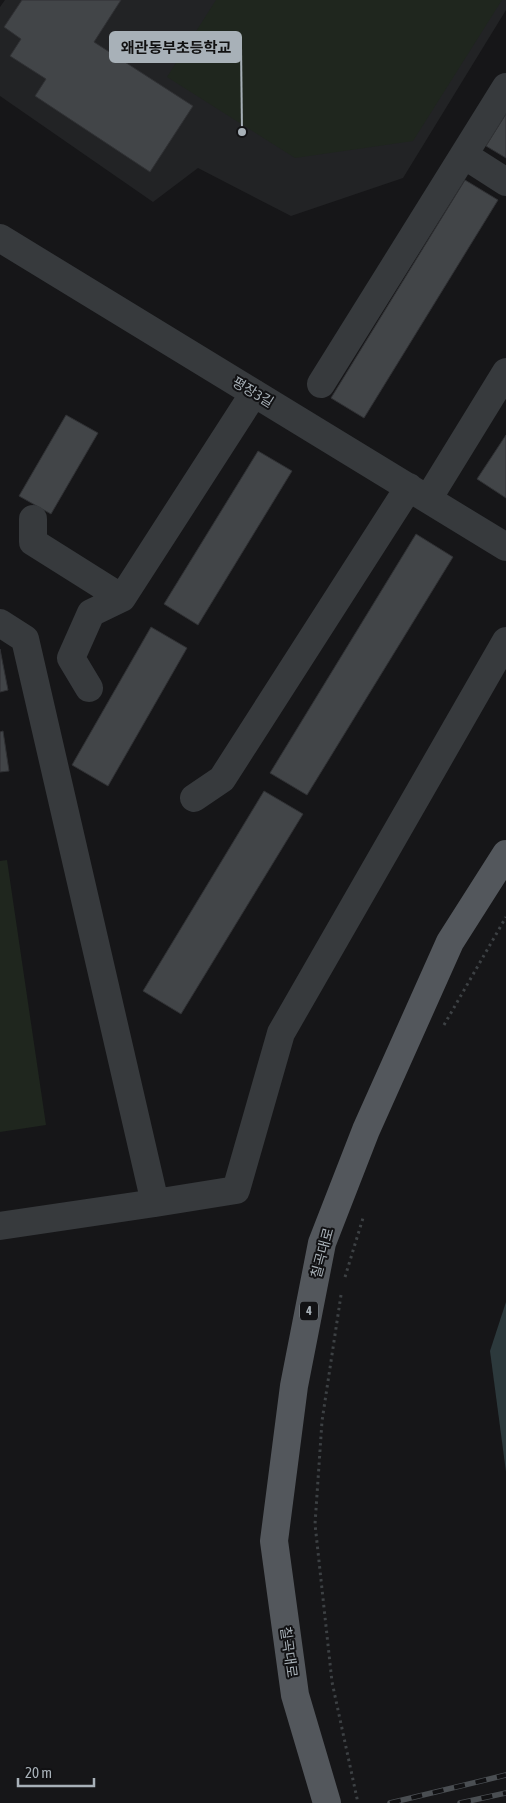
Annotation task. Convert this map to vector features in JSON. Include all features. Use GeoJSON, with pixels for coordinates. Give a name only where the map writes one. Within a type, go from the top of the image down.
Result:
{"type":"FeatureCollection","features":[{"type":"Feature","properties":{"kind":"main road","name":"칠곡대로"},"geometry":{"type":"LineString","coordinates":[[327,1803],[295,1695],[274,1541],[294,1386],[322,1243],[366,1130],[450,942],[506,854]]}},
{"type":"Feature","properties":{"kind":"street"},"geometry":{"type":"LineString","coordinates":[[321,384],[506,87]]}},
{"type":"Feature","properties":{"kind":"street"},"geometry":{"type":"LineString","coordinates":[[464,155],[506,182]]}},
{"type":"Feature","properties":{"kind":"street","name":"평장3길"},"geometry":{"type":"LineString","coordinates":[[0,238],[506,547]]}},
{"type":"Feature","properties":{"kind":"street"},"geometry":{"type":"LineString","coordinates":[[194,798],[222,779],[419,493],[506,372]]}},
{"type":"Feature","properties":{"kind":"street"},"geometry":{"type":"LineString","coordinates":[[89,688],[71,658],[91,613],[122,598],[254,393]]}},
{"type":"Feature","properties":{"kind":"street"},"geometry":{"type":"LineString","coordinates":[[33,519],[33,542],[122,598]]}},
{"type":"Feature","properties":{"kind":"street"},"geometry":{"type":"LineString","coordinates":[[0,623],[25,639],[155,1203]]}},
{"type":"Feature","properties":{"kind":"street"},"geometry":{"type":"LineString","coordinates":[[0,1226],[236,1190],[281,1033],[506,642]]}},
{"type":"Feature","properties":{"kind":"path"},"geometry":{"type":"LineString","coordinates":[[440,1032],[506,917]]}},
{"type":"Feature","properties":{"kind":"path"},"geometry":{"type":"LineString","coordinates":[[344,1280],[364,1214]]}},
{"type":"Feature","properties":{"kind":"path"},"geometry":{"type":"LineString","coordinates":[[342,1289],[322,1421],[315,1524],[332,1682],[358,1803]]}},
{"type":"Feature","properties":{"kind":"shaded area"},"geometry":{"type":"Polygon","coordinates":[[[5,0],[506,0],[506,10],[403,178],[291,216],[198,168],[153,202],[0,96],[0,7],[5,0]]]}},
{"type":"Feature","properties":{"kind":"shaded area"},"geometry":{"type":"Polygon","coordinates":[[[216,0],[502,0],[413,141],[295,158],[167,77],[216,0]]]}},
{"type":"Feature","properties":{"kind":"shaded area"},"geometry":{"type":"Polygon","coordinates":[[[7,860],[46,1125],[0,1132],[0,861],[7,860]]]}},
{"type":"Feature","properties":{"kind":"shaded area"},"geometry":{"type":"Polygon","coordinates":[[[506,1302],[506,1472],[490,1351],[506,1302]]]}},
{"type":"Feature","properties":{"kind":"building"},"geometry":{"type":"Polygon","coordinates":[[[22,0],[121,0],[94,42],[193,106],[150,172],[35,96],[46,79],[10,56],[21,39],[4,27],[22,0]]]}},
{"type":"Feature","properties":{"kind":"building"},"geometry":{"type":"Polygon","coordinates":[[[506,114],[506,158],[486,146],[506,114]]]}},
{"type":"Feature","properties":{"kind":"building"},"geometry":{"type":"Polygon","coordinates":[[[465,180],[498,200],[364,418],[331,398],[465,180]]]}},
{"type":"Feature","properties":{"kind":"building"},"geometry":{"type":"Polygon","coordinates":[[[66,415],[98,433],[51,514],[19,496],[66,415]]]}},
{"type":"Feature","properties":{"kind":"building"},"geometry":{"type":"Polygon","coordinates":[[[506,435],[506,498],[477,479],[506,435]]]}},
{"type":"Feature","properties":{"kind":"building"},"geometry":{"type":"Polygon","coordinates":[[[258,451],[292,471],[198,625],[164,604],[258,451]]]}},
{"type":"Feature","properties":{"kind":"building"},"geometry":{"type":"Polygon","coordinates":[[[416,534],[453,557],[307,795],[270,773],[416,534]]]}},
{"type":"Feature","properties":{"kind":"building"},"geometry":{"type":"Polygon","coordinates":[[[151,627],[187,648],[108,786],[72,765],[151,627]]]}},
{"type":"Feature","properties":{"kind":"building"},"geometry":{"type":"Polygon","coordinates":[[[0,649],[8,690],[0,692],[0,649]]]}},
{"type":"Feature","properties":{"kind":"building"},"geometry":{"type":"Polygon","coordinates":[[[3,731],[9,771],[0,772],[0,732],[3,731]]]}},
{"type":"Feature","properties":{"kind":"building"},"geometry":{"type":"Polygon","coordinates":[[[264,791],[303,814],[181,1014],[143,991],[264,791]]]}},
{"type":"Feature","properties":{"kind":"railway"},"geometry":{"type":"LineString","coordinates":[[390,1803],[506,1775]]}},
{"type":"Feature","properties":{"kind":"railway"},"geometry":{"type":"LineString","coordinates":[[460,1803],[506,1793]]}},
{"type":"Feature","properties":{"kind":"place","name":"왜관동부초등학교"},"geometry":{"type":"Point","coordinates":[242,132]}}]}
